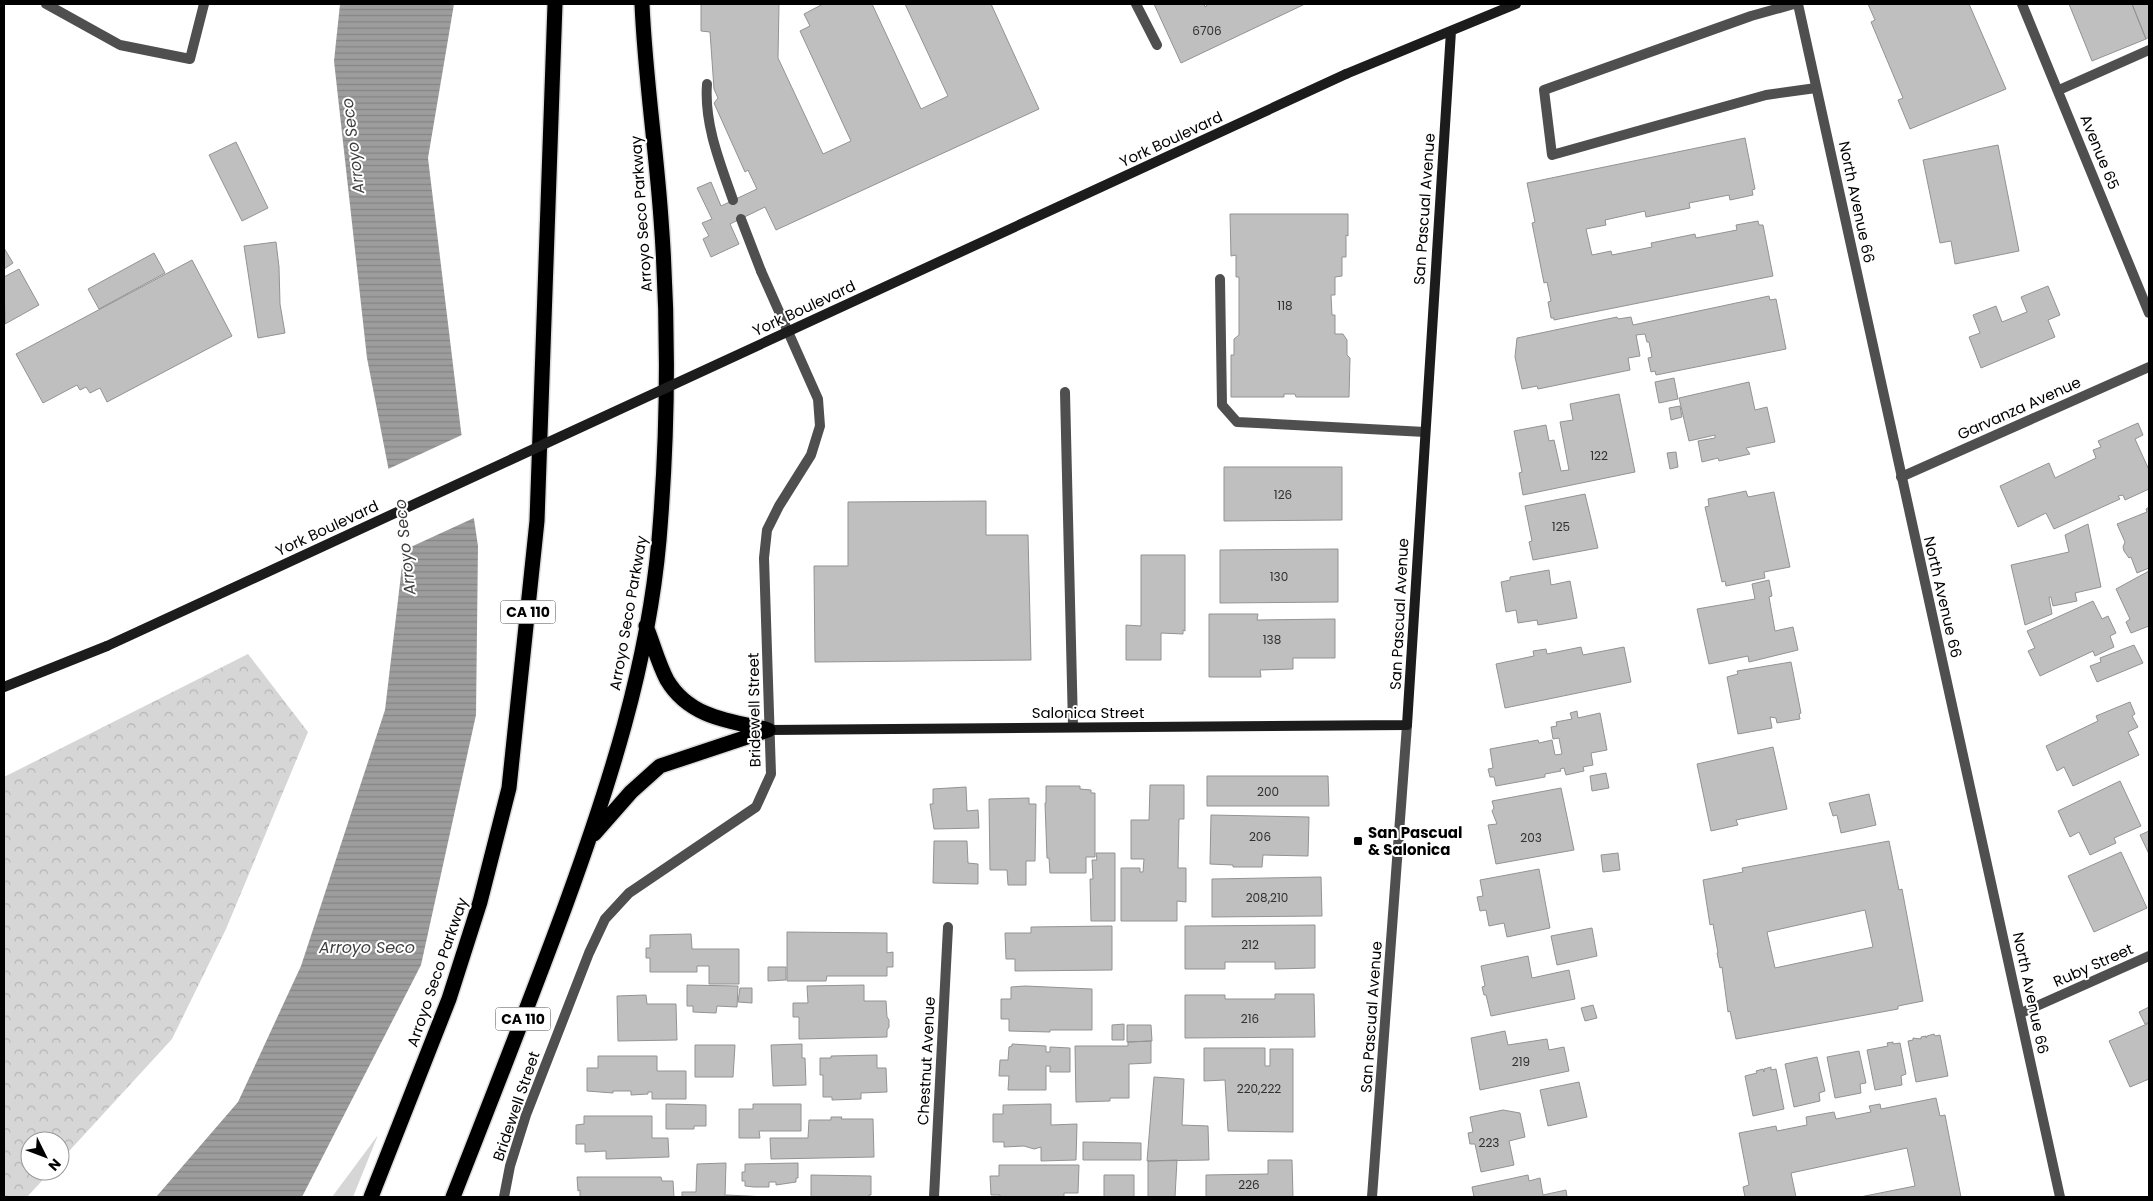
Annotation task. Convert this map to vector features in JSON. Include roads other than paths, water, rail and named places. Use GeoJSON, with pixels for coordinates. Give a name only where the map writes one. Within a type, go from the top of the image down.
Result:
{"type":"FeatureCollection","features":[{"type":"Feature","properties":{"kind":"highway","name":"Arroyo Seco Parkway"},"geometry":{"type":"LineString","coordinates":[[371,1197],[449,999],[480,902],[509,788],[537,521],[555,4]]}},
{"type":"Feature","properties":{"kind":"highway","name":"Arroyo Seco Parkway"},"geometry":{"type":"LineString","coordinates":[[453,1197],[540,975],[590,839],[625,726],[646,626],[658,543],[666,432],[666,324],[661,219],[643,38],[642,4]]}},
{"type":"Feature","properties":{"kind":"highway"},"geometry":{"type":"LineString","coordinates":[[646,626],[668,680],[690,707],[718,719],[768,730]]}},
{"type":"Feature","properties":{"kind":"highway"},"geometry":{"type":"LineString","coordinates":[[590,839],[631,792],[660,766],[768,730]]}},
{"type":"Feature","properties":{"kind":"main road","name":"York Boulevard"},"geometry":{"type":"LineString","coordinates":[[4,687],[107,646],[1346,74],[1516,4]]}},
{"type":"Feature","properties":{"kind":"main road","name":"San Pascual Avenue"},"geometry":{"type":"LineString","coordinates":[[1408,725],[1451,31]]}},
{"type":"Feature","properties":{"kind":"main road","name":"Salonica Street"},"geometry":{"type":"LineString","coordinates":[[768,730],[1073,726],[1408,725]]}},
{"type":"Feature","properties":{"kind":"street"},"geometry":{"type":"LineString","coordinates":[[46,4],[120,45],[190,59],[204,4]]}},
{"type":"Feature","properties":{"kind":"street"},"geometry":{"type":"LineString","coordinates":[[1136,4],[1157,45]]}},
{"type":"Feature","properties":{"kind":"street"},"geometry":{"type":"LineString","coordinates":[[1794,4],[1751,16],[1544,90],[1552,155],[1766,95],[1816,88]]}},
{"type":"Feature","properties":{"kind":"street","name":"North Avenue 66"},"geometry":{"type":"LineString","coordinates":[[1798,4],[2060,1197]]}},
{"type":"Feature","properties":{"kind":"street","name":"Avenue 65"},"geometry":{"type":"LineString","coordinates":[[2022,4],[2059,90],[2149,313]]}},
{"type":"Feature","properties":{"kind":"street"},"geometry":{"type":"LineString","coordinates":[[2059,90],[2149,50]]}},
{"type":"Feature","properties":{"kind":"street"},"geometry":{"type":"LineString","coordinates":[[707,84],[706,101],[715,147],[733,200]]}},
{"type":"Feature","properties":{"kind":"street","name":"Bridewell Street"},"geometry":{"type":"LineString","coordinates":[[504,1197],[510,1166],[526,1115],[582,971],[605,919],[629,893],[756,807],[771,774],[768,730],[769,683],[764,558],[767,530],[778,506],[811,455],[820,426],[818,399],[760,271],[741,219]]}},
{"type":"Feature","properties":{"kind":"street"},"geometry":{"type":"LineString","coordinates":[[1220,279],[1222,406],[1237,422],[1425,432]]}},
{"type":"Feature","properties":{"kind":"street","name":"Garvanza Avenue"},"geometry":{"type":"LineString","coordinates":[[1901,476],[2149,367]]}},
{"type":"Feature","properties":{"kind":"street"},"geometry":{"type":"LineString","coordinates":[[1065,392],[1073,726]]}},
{"type":"Feature","properties":{"kind":"street","name":"San Pascual Avenue"},"geometry":{"type":"LineString","coordinates":[[1372,1197],[1408,725]]}},
{"type":"Feature","properties":{"kind":"street","name":"Chestnut Avenue"},"geometry":{"type":"LineString","coordinates":[[934,1197],[948,927]]}},
{"type":"Feature","properties":{"kind":"street","name":"Ruby Street"},"geometry":{"type":"LineString","coordinates":[[2021,1013],[2149,956]]}},
{"type":"Feature","properties":{"kind":"water","name":"Arroyo Seco"},"geometry":{"type":"Polygon","coordinates":[[[340,4],[454,4],[428,158],[461,431],[478,546],[476,715],[421,965],[302,1197],[156,1197],[238,1102],[301,966],[385,710],[404,549],[367,358],[334,61],[340,4]]]}},
{"type":"Feature","properties":{"kind":"place","name":"San Pascual & Salonica"},"geometry":{"type":"Point","coordinates":[1358,841]}}]}
